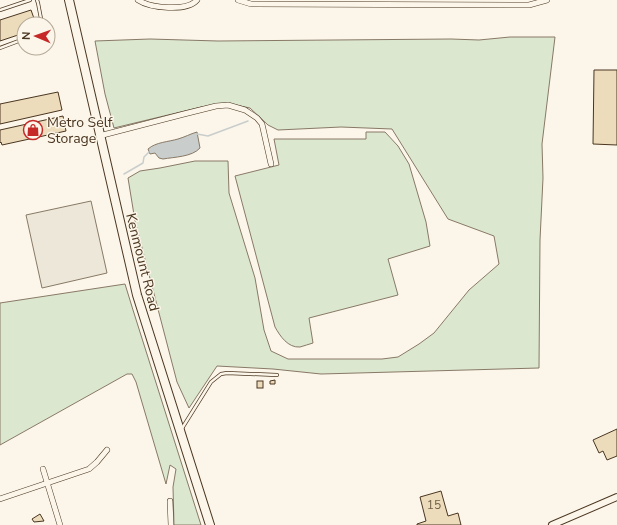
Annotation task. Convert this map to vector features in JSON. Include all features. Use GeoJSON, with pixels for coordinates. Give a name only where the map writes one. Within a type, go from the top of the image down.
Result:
{"type":"FeatureCollection","features":[{"type":"Feature","properties":{"kind":"main road","name":"Kenmount Road"},"geometry":{"type":"LineString","coordinates":[[69,0],[137,295],[210,525]]}},
{"type":"Feature","properties":{"kind":"street"},"geometry":{"type":"LineString","coordinates":[[138,0],[142,3],[154,6],[182,7],[193,4],[197,0]]}},
{"type":"Feature","properties":{"kind":"street"},"geometry":{"type":"LineString","coordinates":[[238,0],[251,4],[300,2],[509,2],[529,5],[547,0]]}},
{"type":"Feature","properties":{"kind":"street"},"geometry":{"type":"LineString","coordinates":[[100,136],[216,106],[228,105],[245,110],[257,118],[262,124],[272,164]]}},
{"type":"Feature","properties":{"kind":"street"},"geometry":{"type":"LineString","coordinates":[[0,499],[47,484],[92,467],[106,450]]}},
{"type":"Feature","properties":{"kind":"street"},"geometry":{"type":"LineString","coordinates":[[43,469],[60,525]]}},
{"type":"Feature","properties":{"kind":"street"},"geometry":{"type":"LineString","coordinates":[[552,525],[617,497]]}},
{"type":"Feature","properties":{"kind":"street"},"geometry":{"type":"LineString","coordinates":[[170,502],[171,525]]}},
{"type":"Feature","properties":{"kind":"lane"},"geometry":{"type":"LineString","coordinates":[[0,10],[30,0]]}},
{"type":"Feature","properties":{"kind":"lane"},"geometry":{"type":"LineString","coordinates":[[37,0],[40,16]]}},
{"type":"Feature","properties":{"kind":"lane"},"geometry":{"type":"LineString","coordinates":[[0,48],[16,42]]}},
{"type":"Feature","properties":{"kind":"lane"},"geometry":{"type":"LineString","coordinates":[[180,431],[211,382],[221,374],[228,372],[277,375]]}},
{"type":"Feature","properties":{"kind":"green space"},"geometry":{"type":"Polygon","coordinates":[[[510,37],[555,37],[542,144],[543,178],[540,240],[539,368],[321,374],[273,369],[217,366],[189,408],[177,382],[135,221],[128,178],[140,171],[195,161],[228,161],[229,193],[255,278],[264,330],[271,351],[288,359],[382,359],[398,357],[434,333],[469,290],[499,264],[494,236],[448,219],[392,129],[341,127],[278,130],[268,125],[250,108],[226,103],[201,107],[114,128],[105,94],[95,41],[150,39],[218,41],[479,40],[510,37]]]}},
{"type":"Feature","properties":{"kind":"green space"},"geometry":{"type":"Polygon","coordinates":[[[366,132],[385,132],[398,146],[409,164],[426,222],[430,246],[388,259],[398,295],[309,318],[313,343],[300,347],[292,346],[282,338],[275,327],[235,176],[279,165],[274,139],[366,139],[366,132]]]}},
{"type":"Feature","properties":{"kind":"green space"},"geometry":{"type":"Polygon","coordinates":[[[125,284],[201,525],[174,525],[173,487],[176,469],[170,465],[166,484],[136,382],[132,374],[127,374],[0,445],[0,303],[125,284]]]}},
{"type":"Feature","properties":{"kind":"shaded area"},"geometry":{"type":"Polygon","coordinates":[[[197,132],[200,148],[197,151],[183,156],[163,159],[159,158],[155,153],[150,154],[148,149],[155,145],[197,132]]]}},
{"type":"Feature","properties":{"kind":"shaded area"},"geometry":{"type":"Polygon","coordinates":[[[91,201],[107,273],[42,288],[26,215],[91,201]]]}},
{"type":"Feature","properties":{"kind":"building"},"geometry":{"type":"Polygon","coordinates":[[[31,10],[33,16],[16,16],[16,36],[0,41],[0,20],[31,10]]]}},
{"type":"Feature","properties":{"kind":"building"},"geometry":{"type":"Polygon","coordinates":[[[594,70],[617,70],[617,145],[593,144],[594,70]]]}},
{"type":"Feature","properties":{"kind":"building"},"geometry":{"type":"Polygon","coordinates":[[[58,92],[62,110],[0,124],[0,104],[58,92]]]}},
{"type":"Feature","properties":{"kind":"building","name":"Metro Self Storage"},"geometry":{"type":"Polygon","coordinates":[[[63,116],[66,131],[2,145],[1,142],[0,143],[0,130],[63,116]]]}},
{"type":"Feature","properties":{"kind":"building"},"geometry":{"type":"Polygon","coordinates":[[[275,380],[275,384],[270,384],[270,381],[275,380]]]}},
{"type":"Feature","properties":{"kind":"building"},"geometry":{"type":"Polygon","coordinates":[[[257,381],[263,381],[263,388],[257,388],[257,381]]]}},
{"type":"Feature","properties":{"kind":"building"},"geometry":{"type":"Polygon","coordinates":[[[617,429],[617,456],[607,460],[603,451],[599,453],[593,440],[617,429]]]}},
{"type":"Feature","properties":{"kind":"building"},"geometry":{"type":"Polygon","coordinates":[[[441,491],[448,516],[458,513],[461,525],[417,525],[426,521],[420,497],[441,491]]]}},
{"type":"Feature","properties":{"kind":"building"},"geometry":{"type":"Polygon","coordinates":[[[40,514],[44,521],[34,522],[32,519],[40,514]]]}},
{"type":"Feature","properties":{"kind":"waterway"},"geometry":{"type":"LineString","coordinates":[[197,134],[208,136],[248,121]]}},
{"type":"Feature","properties":{"kind":"waterway"},"geometry":{"type":"LineString","coordinates":[[124,174],[143,163],[144,157],[149,152]]}},
{"type":"Feature","properties":{"kind":"place","name":"Metro Self Storage"},"geometry":{"type":"Point","coordinates":[33,130]}}]}
